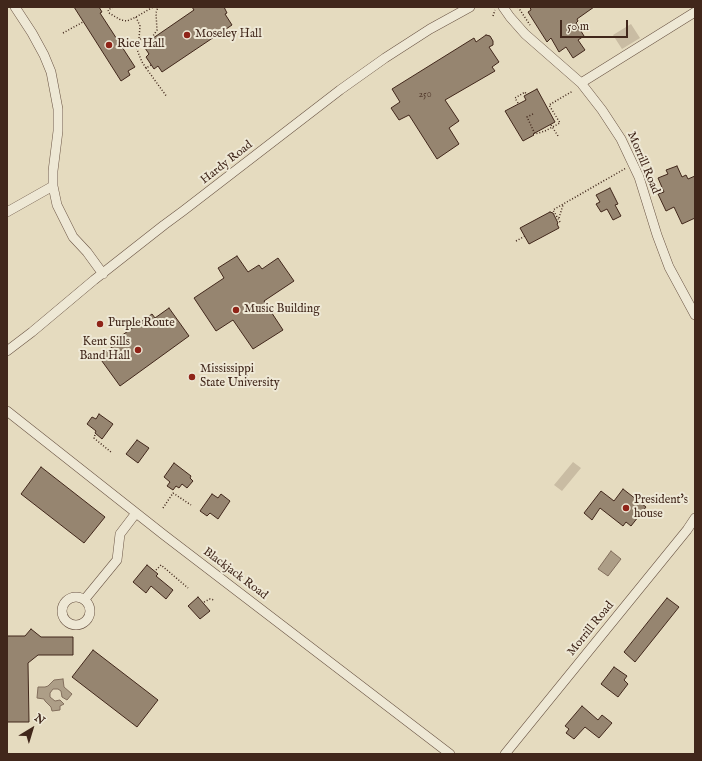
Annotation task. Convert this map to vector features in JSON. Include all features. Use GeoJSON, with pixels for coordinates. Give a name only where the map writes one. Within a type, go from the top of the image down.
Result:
{"type":"FeatureCollection","features":[{"type":"Feature","properties":{"kind":"street"},"geometry":{"type":"LineString","coordinates":[[15,7],[44,55],[55,90],[58,109],[58,131],[53,171],[53,186],[57,205],[73,237],[87,252],[103,274]]}},
{"type":"Feature","properties":{"kind":"street","name":"Hardy Road"},"geometry":{"type":"LineString","coordinates":[[7,351],[164,225],[340,90],[385,58],[430,29],[470,7]]}},
{"type":"Feature","properties":{"kind":"street","name":"Morrill Road"},"geometry":{"type":"LineString","coordinates":[[503,7],[525,34],[581,83],[602,110],[621,139],[639,177],[657,235],[669,267],[695,314]]}},
{"type":"Feature","properties":{"kind":"street"},"geometry":{"type":"LineString","coordinates":[[581,83],[694,15]]}},
{"type":"Feature","properties":{"kind":"street"},"geometry":{"type":"LineString","coordinates":[[7,212],[53,186]]}},
{"type":"Feature","properties":{"kind":"street","name":"Blackjack Road"},"geometry":{"type":"LineString","coordinates":[[7,411],[450,754]]}},
{"type":"Feature","properties":{"kind":"street"},"geometry":{"type":"LineString","coordinates":[[85,599],[116,560],[120,534],[136,512]]}},
{"type":"Feature","properties":{"kind":"street","name":"Morrill Road"},"geometry":{"type":"LineString","coordinates":[[505,754],[687,530],[695,518]]}},
{"type":"Feature","properties":{"kind":"path"},"geometry":{"type":"LineString","coordinates":[[106,7],[109,13],[120,20],[127,21],[153,7]]}},
{"type":"Feature","properties":{"kind":"path"},"geometry":{"type":"LineString","coordinates":[[109,13],[108,10],[112,7]]}},
{"type":"Feature","properties":{"kind":"path"},"geometry":{"type":"LineString","coordinates":[[139,39],[151,38],[157,30],[156,13],[158,7]]}},
{"type":"Feature","properties":{"kind":"path"},"geometry":{"type":"LineString","coordinates":[[518,7],[531,26]]}},
{"type":"Feature","properties":{"kind":"path"},"geometry":{"type":"LineString","coordinates":[[136,17],[140,26],[139,39],[136,47],[142,62],[167,97]]}},
{"type":"Feature","properties":{"kind":"path"},"geometry":{"type":"LineString","coordinates":[[63,33],[83,22]]}},
{"type":"Feature","properties":{"kind":"path"},"geometry":{"type":"LineString","coordinates":[[146,68],[151,65]]}},
{"type":"Feature","properties":{"kind":"path"},"geometry":{"type":"LineString","coordinates":[[533,114],[526,117],[535,134],[544,132],[552,126],[560,123],[549,105],[573,91]]}},
{"type":"Feature","properties":{"kind":"path"},"geometry":{"type":"LineString","coordinates":[[518,103],[515,98],[525,92],[526,94]]}},
{"type":"Feature","properties":{"kind":"path"},"geometry":{"type":"LineString","coordinates":[[552,126],[558,136]]}},
{"type":"Feature","properties":{"kind":"path"},"geometry":{"type":"LineString","coordinates":[[560,222],[553,210],[633,165]]}},
{"type":"Feature","properties":{"kind":"path"},"geometry":{"type":"LineString","coordinates":[[558,219],[563,205]]}},
{"type":"Feature","properties":{"kind":"path"},"geometry":{"type":"LineString","coordinates":[[516,241],[525,236]]}},
{"type":"Feature","properties":{"kind":"path"},"geometry":{"type":"LineString","coordinates":[[95,435],[95,440],[111,452]]}},
{"type":"Feature","properties":{"kind":"path"},"geometry":{"type":"LineString","coordinates":[[163,508],[173,493],[191,505]]}},
{"type":"Feature","properties":{"kind":"path"},"geometry":{"type":"LineString","coordinates":[[156,570],[161,564],[188,588]]}},
{"type":"Feature","properties":{"kind":"path"},"geometry":{"type":"LineString","coordinates":[[204,602],[210,598],[214,600]]}},
{"type":"Feature","properties":{"kind":"shaded area"},"geometry":{"type":"Polygon","coordinates":[[[631,24],[640,38],[622,49],[613,35],[631,24]]]}},
{"type":"Feature","properties":{"kind":"shaded area"},"geometry":{"type":"Polygon","coordinates":[[[573,462],[581,468],[562,491],[554,485],[573,462]]]}},
{"type":"Feature","properties":{"kind":"shaded area"},"geometry":{"type":"Polygon","coordinates":[[[611,551],[621,559],[608,576],[598,569],[611,551]]]}},
{"type":"Feature","properties":{"kind":"shaded area"},"geometry":{"type":"Polygon","coordinates":[[[63,679],[64,687],[72,694],[67,700],[62,697],[61,691],[58,689],[53,689],[50,693],[50,697],[55,701],[60,700],[64,704],[60,706],[60,710],[52,711],[51,707],[44,699],[37,698],[38,687],[45,687],[54,680],[63,679]]]}},
{"type":"Feature","properties":{"kind":"building","name":"Rice Hall"},"geometry":{"type":"Polygon","coordinates":[[[74,7],[99,7],[102,12],[100,13],[135,67],[128,71],[130,75],[121,81],[74,7]]]}},
{"type":"Feature","properties":{"kind":"building","name":"Moseley Hall"},"geometry":{"type":"Polygon","coordinates":[[[192,7],[224,7],[227,13],[225,14],[232,25],[162,72],[158,66],[154,69],[146,57],[149,54],[143,45],[194,10],[192,7]]]}},
{"type":"Feature","properties":{"kind":"building"},"geometry":{"type":"Polygon","coordinates":[[[530,7],[594,7],[577,19],[578,21],[576,23],[584,36],[578,40],[585,50],[573,58],[566,47],[559,52],[551,38],[547,42],[528,12],[531,10],[530,7]]]}},
{"type":"Feature","properties":{"kind":"building"},"geometry":{"type":"Polygon","coordinates":[[[486,35],[490,36],[493,41],[493,45],[489,47],[499,62],[492,67],[495,71],[445,100],[459,121],[449,128],[459,144],[437,159],[409,115],[399,120],[391,108],[400,102],[392,89],[474,38],[476,42],[486,35]]]}},
{"type":"Feature","properties":{"kind":"building"},"geometry":{"type":"Polygon","coordinates":[[[537,89],[555,122],[523,141],[505,111],[526,100],[524,96],[537,89]]]}},
{"type":"Feature","properties":{"kind":"building"},"geometry":{"type":"Polygon","coordinates":[[[677,166],[682,177],[686,175],[688,179],[695,176],[695,218],[682,224],[674,207],[666,211],[658,194],[664,192],[658,178],[668,174],[666,170],[677,166]]]}},
{"type":"Feature","properties":{"kind":"building"},"geometry":{"type":"Polygon","coordinates":[[[610,188],[618,204],[615,205],[621,216],[613,220],[607,209],[601,212],[596,204],[600,202],[596,195],[610,188]]]}},
{"type":"Feature","properties":{"kind":"building"},"geometry":{"type":"Polygon","coordinates":[[[550,212],[553,213],[559,228],[529,244],[520,228],[550,212]]]}},
{"type":"Feature","properties":{"kind":"building","name":"Music Building"},"geometry":{"type":"Polygon","coordinates":[[[237,256],[248,272],[259,265],[262,269],[278,258],[294,281],[264,301],[283,330],[253,349],[233,320],[216,331],[194,298],[224,278],[218,268],[237,256]]]}},
{"type":"Feature","properties":{"kind":"building","name":"Kent Sills Band Hall"},"geometry":{"type":"Polygon","coordinates":[[[169,308],[189,336],[120,386],[99,357],[116,344],[114,341],[152,314],[155,318],[169,308]]]}},
{"type":"Feature","properties":{"kind":"building"},"geometry":{"type":"Polygon","coordinates":[[[99,414],[113,424],[102,439],[95,433],[96,431],[87,424],[92,417],[96,419],[99,414]]]}},
{"type":"Feature","properties":{"kind":"building"},"geometry":{"type":"Polygon","coordinates":[[[137,440],[149,448],[138,463],[126,454],[137,440]]]}},
{"type":"Feature","properties":{"kind":"building"},"geometry":{"type":"Polygon","coordinates":[[[174,463],[191,476],[190,478],[193,481],[187,488],[182,484],[179,488],[176,486],[173,490],[167,486],[170,482],[164,477],[174,463]]]}},
{"type":"Feature","properties":{"kind":"building"},"geometry":{"type":"Polygon","coordinates":[[[41,467],[105,517],[84,543],[21,494],[41,467]]]}},
{"type":"Feature","properties":{"kind":"building","name":"President's house"},"geometry":{"type":"Polygon","coordinates":[[[623,489],[646,507],[631,526],[626,522],[623,526],[600,508],[592,520],[584,513],[601,491],[614,501],[623,489]]]}},
{"type":"Feature","properties":{"kind":"building"},"geometry":{"type":"Polygon","coordinates":[[[212,494],[218,498],[221,494],[230,501],[218,519],[210,513],[207,516],[200,511],[212,494]]]}},
{"type":"Feature","properties":{"kind":"building"},"geometry":{"type":"Polygon","coordinates":[[[147,565],[158,574],[156,576],[173,590],[166,599],[151,586],[146,593],[133,582],[147,565]]]}},
{"type":"Feature","properties":{"kind":"building"},"geometry":{"type":"Polygon","coordinates":[[[198,597],[210,611],[200,619],[188,606],[198,597]]]}},
{"type":"Feature","properties":{"kind":"building"},"geometry":{"type":"Polygon","coordinates":[[[667,598],[679,607],[635,662],[624,652],[667,598]]]}},
{"type":"Feature","properties":{"kind":"building"},"geometry":{"type":"Polygon","coordinates":[[[31,629],[41,637],[73,637],[73,655],[38,655],[28,663],[29,722],[7,722],[7,636],[25,636],[31,629]]]}},
{"type":"Feature","properties":{"kind":"building"},"geometry":{"type":"Polygon","coordinates":[[[93,650],[158,700],[137,727],[72,677],[93,650]]]}},
{"type":"Feature","properties":{"kind":"building"},"geometry":{"type":"Polygon","coordinates":[[[614,667],[627,676],[624,680],[628,684],[618,697],[601,684],[614,667]]]}},
{"type":"Feature","properties":{"kind":"building"},"geometry":{"type":"Polygon","coordinates":[[[582,706],[598,720],[602,715],[612,723],[599,738],[585,727],[574,739],[566,733],[569,729],[565,726],[582,706]]]}},
{"type":"Feature","properties":{"kind":"place","name":"Moseley Hall"},"geometry":{"type":"Point","coordinates":[187,35]}},
{"type":"Feature","properties":{"kind":"place","name":"Rice Hall"},"geometry":{"type":"Point","coordinates":[109,45]}},
{"type":"Feature","properties":{"kind":"place","name":"Music Building"},"geometry":{"type":"Point","coordinates":[236,310]}},
{"type":"Feature","properties":{"kind":"place","name":"Purple Route"},"geometry":{"type":"Point","coordinates":[100,324]}},
{"type":"Feature","properties":{"kind":"place","name":"Kent Sills Band Hall"},"geometry":{"type":"Point","coordinates":[138,350]}},
{"type":"Feature","properties":{"kind":"place","name":"Mississippi State University"},"geometry":{"type":"Point","coordinates":[192,377]}},
{"type":"Feature","properties":{"kind":"place","name":"President's house"},"geometry":{"type":"Point","coordinates":[626,508]}}]}
